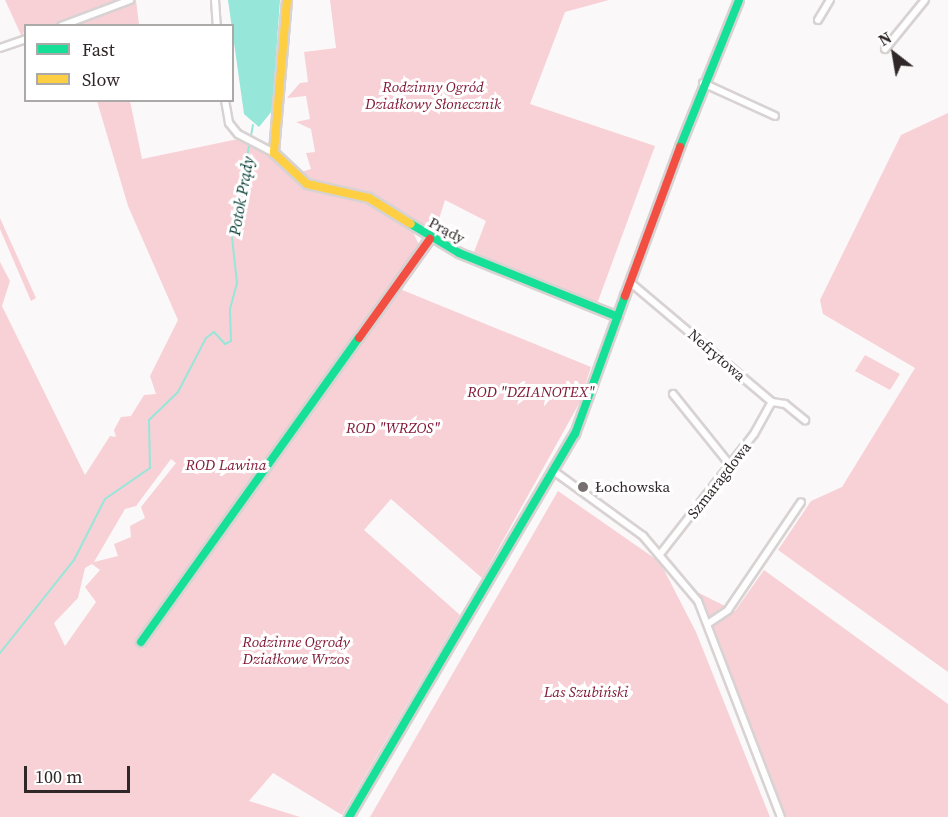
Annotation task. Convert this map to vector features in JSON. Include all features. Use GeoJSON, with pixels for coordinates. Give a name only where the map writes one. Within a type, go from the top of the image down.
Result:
{"type":"FeatureCollection","features":[{"type":"Feature","properties":{"kind":"street"},"geometry":{"type":"LineString","coordinates":[[66,24],[130,0]]}},
{"type":"Feature","properties":{"kind":"street"},"geometry":{"type":"LineString","coordinates":[[215,0],[217,24]]}},
{"type":"Feature","properties":{"kind":"street"},"geometry":{"type":"LineString","coordinates":[[274,153],[287,0]]}},
{"type":"Feature","properties":{"kind":"street"},"geometry":{"type":"LineString","coordinates":[[349,817],[555,472],[578,428],[703,83],[739,0]]}},
{"type":"Feature","properties":{"kind":"street"},"geometry":{"type":"LineString","coordinates":[[818,20],[830,0]]}},
{"type":"Feature","properties":{"kind":"street"},"geometry":{"type":"LineString","coordinates":[[885,49],[925,0]]}},
{"type":"Feature","properties":{"kind":"street"},"geometry":{"type":"LineString","coordinates":[[0,48],[24,40]]}},
{"type":"Feature","properties":{"kind":"street"},"geometry":{"type":"LineString","coordinates":[[703,83],[774,116]]}},
{"type":"Feature","properties":{"kind":"street","name":"Prądy"},"geometry":{"type":"LineString","coordinates":[[225,102],[229,123],[238,134],[274,153],[307,184],[369,198],[430,239],[618,317]]}},
{"type":"Feature","properties":{"kind":"street"},"geometry":{"type":"LineString","coordinates":[[141,642],[430,239]]}},
{"type":"Feature","properties":{"kind":"street","name":"Nefrytowa"},"geometry":{"type":"LineString","coordinates":[[631,283],[772,402],[785,404],[805,420]]}},
{"type":"Feature","properties":{"kind":"street"},"geometry":{"type":"LineString","coordinates":[[674,394],[730,465]]}},
{"type":"Feature","properties":{"kind":"street","name":"Szmaragdowa"},"geometry":{"type":"LineString","coordinates":[[661,553],[730,465],[772,402]]}},
{"type":"Feature","properties":{"kind":"street"},"geometry":{"type":"LineString","coordinates":[[555,472],[661,553],[682,576],[709,623],[781,817]]}},
{"type":"Feature","properties":{"kind":"street"},"geometry":{"type":"LineString","coordinates":[[709,623],[728,610],[801,502]]}},
{"type":"Feature","properties":{"kind":"green space"},"geometry":{"type":"Polygon","coordinates":[[[5,0],[116,0],[57,24],[24,24],[22,37],[5,0]]]}},
{"type":"Feature","properties":{"kind":"green space"},"geometry":{"type":"Polygon","coordinates":[[[136,0],[139,24],[74,24],[131,4],[136,0]]]}},
{"type":"Feature","properties":{"kind":"green space"},"geometry":{"type":"Polygon","coordinates":[[[330,0],[609,0],[565,12],[530,104],[655,146],[597,304],[474,252],[486,221],[445,200],[434,235],[427,239],[411,228],[420,247],[151,625],[146,624],[137,644],[143,649],[400,289],[591,367],[580,402],[482,578],[391,499],[364,530],[460,615],[342,815],[273,773],[249,801],[300,817],[0,817],[0,262],[10,281],[2,306],[85,475],[110,436],[116,437],[114,430],[121,417],[131,416],[144,395],[156,394],[150,376],[178,320],[128,206],[97,102],[130,102],[142,159],[243,138],[266,145],[301,172],[311,169],[306,153],[315,152],[311,129],[296,122],[310,119],[306,96],[287,98],[300,83],[308,82],[304,52],[336,48],[330,0]],[[171,459],[136,506],[125,509],[94,562],[118,556],[114,544],[131,537],[130,526],[145,518],[141,507],[176,463],[171,459]],[[92,564],[85,568],[78,598],[54,623],[65,646],[96,602],[85,587],[100,570],[92,564]]]}},
{"type":"Feature","properties":{"kind":"green space"},"geometry":{"type":"Polygon","coordinates":[[[948,113],[948,672],[778,550],[811,501],[842,487],[915,368],[823,314],[820,300],[901,135],[948,113]]]}},
{"type":"Feature","properties":{"kind":"green space"},"geometry":{"type":"Polygon","coordinates":[[[0,218],[36,298],[31,301],[0,229],[0,218]]]}},
{"type":"Feature","properties":{"kind":"green space"},"geometry":{"type":"Polygon","coordinates":[[[865,355],[900,374],[890,390],[855,371],[865,355]]]}},
{"type":"Feature","properties":{"kind":"green space","name":"Las Szubiński"},"geometry":{"type":"Polygon","coordinates":[[[558,491],[660,562],[696,632],[770,817],[370,817],[558,491]]]}},
{"type":"Feature","properties":{"kind":"green space"},"geometry":{"type":"Polygon","coordinates":[[[764,570],[948,704],[948,817],[785,817],[697,592],[735,611],[764,570]]]}},
{"type":"Feature","properties":{"kind":"shaded area"},"geometry":{"type":"Polygon","coordinates":[[[228,0],[280,0],[272,111],[259,127],[244,114],[234,43],[234,24],[231,24],[228,0]]]}},
{"type":"Feature","properties":{"kind":"waterway","name":"Potok Prądy"},"geometry":{"type":"LineString","coordinates":[[0,653],[74,560],[105,499],[150,468],[149,420],[178,392],[206,338],[214,332],[225,344],[231,341],[230,309],[237,283],[232,237],[253,125]]}},
{"type":"Feature","properties":{"kind":"traffic: fast"},"geometry":{"type":"LineString","coordinates":[[680,147],[739,0]]}},
{"type":"Feature","properties":{"kind":"traffic: fast"},"geometry":{"type":"LineString","coordinates":[[411,224],[459,253],[618,317]]}},
{"type":"Feature","properties":{"kind":"traffic: fast"},"geometry":{"type":"LineString","coordinates":[[349,817],[575,434],[625,296]]}},
{"type":"Feature","properties":{"kind":"traffic: fast"},"geometry":{"type":"LineString","coordinates":[[141,642],[359,338]]}},
{"type":"Feature","properties":{"kind":"traffic: slow"},"geometry":{"type":"LineString","coordinates":[[287,0],[274,153],[307,184],[369,198],[411,224]]}},
{"type":"Feature","properties":{"kind":"traffic: jam"},"geometry":{"type":"LineString","coordinates":[[625,296],[680,147]]}},
{"type":"Feature","properties":{"kind":"traffic: jam"},"geometry":{"type":"LineString","coordinates":[[359,338],[430,239]]}},
{"type":"Feature","properties":{"kind":"place","name":"Łochowska"},"geometry":{"type":"Point","coordinates":[583,487]}},
{"type":"Feature","properties":{"kind":"park label","name":"Rodzinny Ogród Działkowy Słonecznik"},"geometry":{"type":"Point","coordinates":[433,94]}},
{"type":"Feature","properties":{"kind":"park label","name":"ROD \"DZIANOTEX\""},"geometry":{"type":"Point","coordinates":[531,392]}},
{"type":"Feature","properties":{"kind":"park label","name":"ROD \"WRZOS\""},"geometry":{"type":"Point","coordinates":[393,428]}},
{"type":"Feature","properties":{"kind":"park label","name":"ROD Lawina"},"geometry":{"type":"Point","coordinates":[226,465]}},
{"type":"Feature","properties":{"kind":"park label","name":"Rodzinne Ogrody Działkowe Wrzos"},"geometry":{"type":"Point","coordinates":[296,650]}}]}
